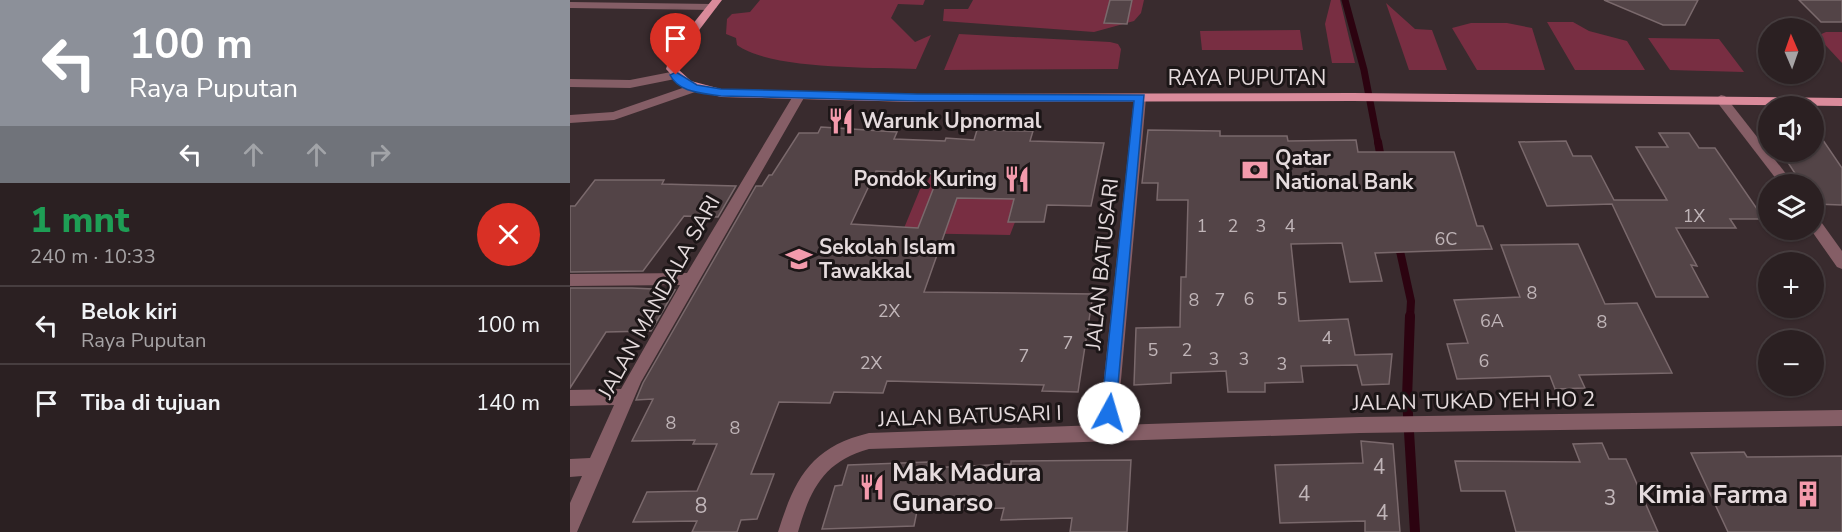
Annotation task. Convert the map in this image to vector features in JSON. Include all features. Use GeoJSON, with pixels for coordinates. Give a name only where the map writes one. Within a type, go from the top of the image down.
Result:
{"type":"FeatureCollection","features":[{"type":"Feature","properties":{"kind":"main road"},"geometry":{"type":"LineString","coordinates":[[676,75],[673,60],[678,50],[714,3]]}},
{"type":"Feature","properties":{"kind":"main road","name":"RAYA PUPUTAN"},"geometry":{"type":"LineString","coordinates":[[676,75],[678,80],[694,88],[721,93],[799,96],[1140,98],[1353,96],[1842,102]]}},
{"type":"Feature","properties":{"kind":"street"},"geometry":{"type":"LineString","coordinates":[[570,5],[714,3]]}},
{"type":"Feature","properties":{"kind":"street"},"geometry":{"type":"LineString","coordinates":[[570,83],[630,84],[676,75]]}},
{"type":"Feature","properties":{"kind":"street"},"geometry":{"type":"LineString","coordinates":[[570,119],[615,116],[694,88]]}},
{"type":"Feature","properties":{"kind":"street","name":"JALAN MANDALA SARI"},"geometry":{"type":"LineString","coordinates":[[570,525],[626,397],[691,279],[799,96]]}},
{"type":"Feature","properties":{"kind":"street","name":"JALAN BATUSARI"},"geometry":{"type":"LineString","coordinates":[[1107,434],[1140,98]]}},
{"type":"Feature","properties":{"kind":"street"},"geometry":{"type":"LineString","coordinates":[[1721,99],[1779,174]]}},
{"type":"Feature","properties":{"kind":"street"},"geometry":{"type":"LineString","coordinates":[[1824,237],[1842,263]]}},
{"type":"Feature","properties":{"kind":"street"},"geometry":{"type":"LineString","coordinates":[[570,280],[691,279]]}},
{"type":"Feature","properties":{"kind":"street"},"geometry":{"type":"LineString","coordinates":[[570,398],[626,397]]}},
{"type":"Feature","properties":{"kind":"street","name":"JALAN TUKAD YEH HO 2"},"geometry":{"type":"LineString","coordinates":[[1107,434],[1437,423],[1842,418]]}},
{"type":"Feature","properties":{"kind":"street","name":"JALAN BATUSARI I"},"geometry":{"type":"LineString","coordinates":[[788,532],[804,486],[819,465],[836,451],[869,441],[1107,434]]}},
{"type":"Feature","properties":{"kind":"street"},"geometry":{"type":"LineString","coordinates":[[570,468],[594,467]]}},
{"type":"Feature","properties":{"kind":"shaded area"},"geometry":{"type":"Polygon","coordinates":[[[760,0],[925,0],[923,5],[898,4],[891,18],[915,42],[931,35],[916,69],[823,66],[773,59],[737,45],[736,38],[726,34],[727,19],[732,14],[750,12],[760,0]]]}},
{"type":"Feature","properties":{"kind":"shaded area"},"geometry":{"type":"Polygon","coordinates":[[[973,0],[1144,0],[1141,13],[1134,21],[1094,32],[943,21],[944,9],[968,9],[973,0]]]}},
{"type":"Feature","properties":{"kind":"shaded area"},"geometry":{"type":"Polygon","coordinates":[[[1331,0],[1340,0],[1355,63],[1332,63],[1325,24],[1331,0]]]}},
{"type":"Feature","properties":{"kind":"shaded area"},"geometry":{"type":"Polygon","coordinates":[[[1386,3],[1415,29],[1432,30],[1447,70],[1409,70],[1386,3]]]}},
{"type":"Feature","properties":{"kind":"shaded area"},"geometry":{"type":"Polygon","coordinates":[[[1547,22],[1573,22],[1589,31],[1627,41],[1645,70],[1575,70],[1547,22]]]}},
{"type":"Feature","properties":{"kind":"shaded area"},"geometry":{"type":"Polygon","coordinates":[[[1471,23],[1507,23],[1532,28],[1545,70],[1477,70],[1452,28],[1471,23]]]}},
{"type":"Feature","properties":{"kind":"shaded area"},"geometry":{"type":"Polygon","coordinates":[[[1300,30],[1303,50],[1202,50],[1200,31],[1300,30]]]}},
{"type":"Feature","properties":{"kind":"shaded area"},"geometry":{"type":"Polygon","coordinates":[[[1842,32],[1842,63],[1824,44],[1824,33],[1842,32]]]}},
{"type":"Feature","properties":{"kind":"shaded area"},"geometry":{"type":"Polygon","coordinates":[[[959,34],[1110,42],[1118,44],[1121,49],[1118,69],[944,70],[959,34]]]}},
{"type":"Feature","properties":{"kind":"shaded area"},"geometry":{"type":"Polygon","coordinates":[[[1648,38],[1719,39],[1744,72],[1670,70],[1648,38]]]}},
{"type":"Feature","properties":{"kind":"shaded area"},"geometry":{"type":"Polygon","coordinates":[[[932,172],[940,173],[931,198],[973,198],[977,186],[1017,186],[1008,221],[1015,222],[1010,235],[902,233],[923,182],[928,181],[932,172]]]}},
{"type":"Feature","properties":{"kind":"building"},"geometry":{"type":"Polygon","coordinates":[[[1110,0],[1132,0],[1127,24],[1104,23],[1110,0]]]}},
{"type":"Feature","properties":{"kind":"building"},"geometry":{"type":"Polygon","coordinates":[[[1604,0],[1698,0],[1685,25],[1663,25],[1604,0]]]}},
{"type":"Feature","properties":{"kind":"building"},"geometry":{"type":"Polygon","coordinates":[[[1799,0],[1842,0],[1842,22],[1824,22],[1824,18],[1817,18],[1799,0]]]}},
{"type":"Feature","properties":{"kind":"building"},"geometry":{"type":"Polygon","coordinates":[[[821,127],[897,132],[894,139],[945,141],[946,138],[974,140],[977,130],[1033,131],[1030,141],[1104,143],[1091,206],[1047,205],[1044,222],[1008,222],[1014,199],[957,198],[924,292],[1093,294],[1078,392],[1042,391],[1044,385],[887,381],[883,393],[834,392],[830,403],[779,402],[751,474],[774,474],[757,519],[741,520],[737,532],[692,532],[697,521],[633,522],[647,492],[697,491],[717,444],[693,444],[695,440],[632,441],[653,399],[636,400],[643,383],[756,186],[762,186],[769,175],[772,175],[799,133],[818,133],[821,127]],[[876,171],[851,224],[918,228],[939,174],[876,171]]]}},
{"type":"Feature","properties":{"kind":"building"},"geometry":{"type":"Polygon","coordinates":[[[1148,130],[1220,131],[1220,136],[1287,136],[1288,141],[1356,140],[1358,152],[1454,152],[1477,226],[1483,226],[1492,249],[1375,253],[1382,281],[1350,282],[1342,243],[1291,244],[1299,321],[1348,319],[1355,355],[1392,354],[1389,384],[1362,385],[1357,365],[1301,366],[1303,382],[1265,383],[1265,392],[1228,392],[1226,371],[1171,373],[1171,383],[1134,385],[1136,328],[1180,327],[1181,277],[1186,277],[1188,200],[1157,200],[1158,183],[1142,183],[1148,130]]]}},
{"type":"Feature","properties":{"kind":"building"},"geometry":{"type":"Polygon","coordinates":[[[1659,133],[1689,133],[1699,148],[1715,148],[1758,210],[1758,219],[1730,219],[1736,228],[1676,228],[1697,266],[1691,265],[1708,297],[1656,297],[1612,204],[1547,206],[1519,142],[1566,141],[1573,156],[1591,156],[1614,200],[1667,200],[1636,147],[1668,147],[1659,133]]]}},
{"type":"Feature","properties":{"kind":"building"},"geometry":{"type":"Polygon","coordinates":[[[1824,142],[1842,168],[1842,205],[1824,204],[1824,174],[1795,174],[1788,162],[1824,162],[1824,142]]]}},
{"type":"Feature","properties":{"kind":"building"},"geometry":{"type":"Polygon","coordinates":[[[595,180],[664,180],[662,184],[736,186],[718,217],[684,216],[643,271],[570,272],[570,206],[575,206],[595,180]]]}},
{"type":"Feature","properties":{"kind":"building"},"geometry":{"type":"Polygon","coordinates":[[[1578,244],[1605,304],[1637,303],[1672,373],[1579,375],[1585,388],[1555,389],[1550,376],[1457,379],[1447,344],[1468,343],[1454,300],[1520,297],[1501,245],[1578,244]]]}},
{"type":"Feature","properties":{"kind":"building"},"geometry":{"type":"Polygon","coordinates":[[[570,288],[675,290],[651,331],[606,332],[570,388],[570,288]]]}},
{"type":"Feature","properties":{"kind":"building"},"geometry":{"type":"Polygon","coordinates":[[[1361,441],[1393,444],[1400,532],[1365,532],[1365,521],[1280,523],[1275,465],[1363,463],[1361,441]]]}},
{"type":"Feature","properties":{"kind":"building"},"geometry":{"type":"Polygon","coordinates":[[[1602,443],[1609,459],[1626,459],[1658,532],[1516,532],[1505,491],[1461,491],[1455,461],[1580,462],[1573,444],[1602,443]]]}},
{"type":"Feature","properties":{"kind":"building"},"geometry":{"type":"Polygon","coordinates":[[[1744,452],[1747,457],[1842,456],[1842,532],[1728,532],[1691,453],[1744,452]]]}},
{"type":"Feature","properties":{"kind":"building"},"geometry":{"type":"Polygon","coordinates":[[[1131,460],[1127,532],[1070,532],[1072,518],[1001,520],[1004,508],[917,511],[914,526],[822,529],[835,486],[842,485],[848,465],[928,462],[927,468],[1011,464],[1011,461],[1131,460]]]}},
{"type":"Feature","properties":{"kind":"waterway"},"geometry":{"type":"LineString","coordinates":[[1345,0],[1364,70],[1378,143]]}},
{"type":"Feature","properties":{"kind":"waterway"},"geometry":{"type":"LineString","coordinates":[[1378,142],[1382,164]]}},
{"type":"Feature","properties":{"kind":"waterway"},"geometry":{"type":"LineString","coordinates":[[1398,242],[1411,301],[1410,318]]}},
{"type":"Feature","properties":{"kind":"waterway"},"geometry":{"type":"LineString","coordinates":[[1410,316],[1407,398],[1415,532]]}},
{"type":"Feature","properties":{"kind":"place","name":"Warunk Upnormal"},"geometry":{"type":"Point","coordinates":[841,121]}},
{"type":"Feature","properties":{"kind":"place","name":"Qatar National Bank"},"geometry":{"type":"Point","coordinates":[1255,170]}},
{"type":"Feature","properties":{"kind":"place","name":"Pondok Kuring"},"geometry":{"type":"Point","coordinates":[1017,179]}},
{"type":"Feature","properties":{"kind":"place","name":"Sekolah Islam Tawakkal"},"geometry":{"type":"Point","coordinates":[799,259]}},
{"type":"Feature","properties":{"kind":"place","name":"Mak Madura Gunarso"},"geometry":{"type":"Point","coordinates":[872,487]}},
{"type":"Feature","properties":{"kind":"place","name":"Kimia Farma"},"geometry":{"type":"Point","coordinates":[1808,494]}},
{"type":"Feature","properties":{"kind":"route"},"geometry":{"type":"LineString","coordinates":[[676,75],[678,80],[694,88],[721,93],[917,98],[1140,98],[1109,413]]}}]}
